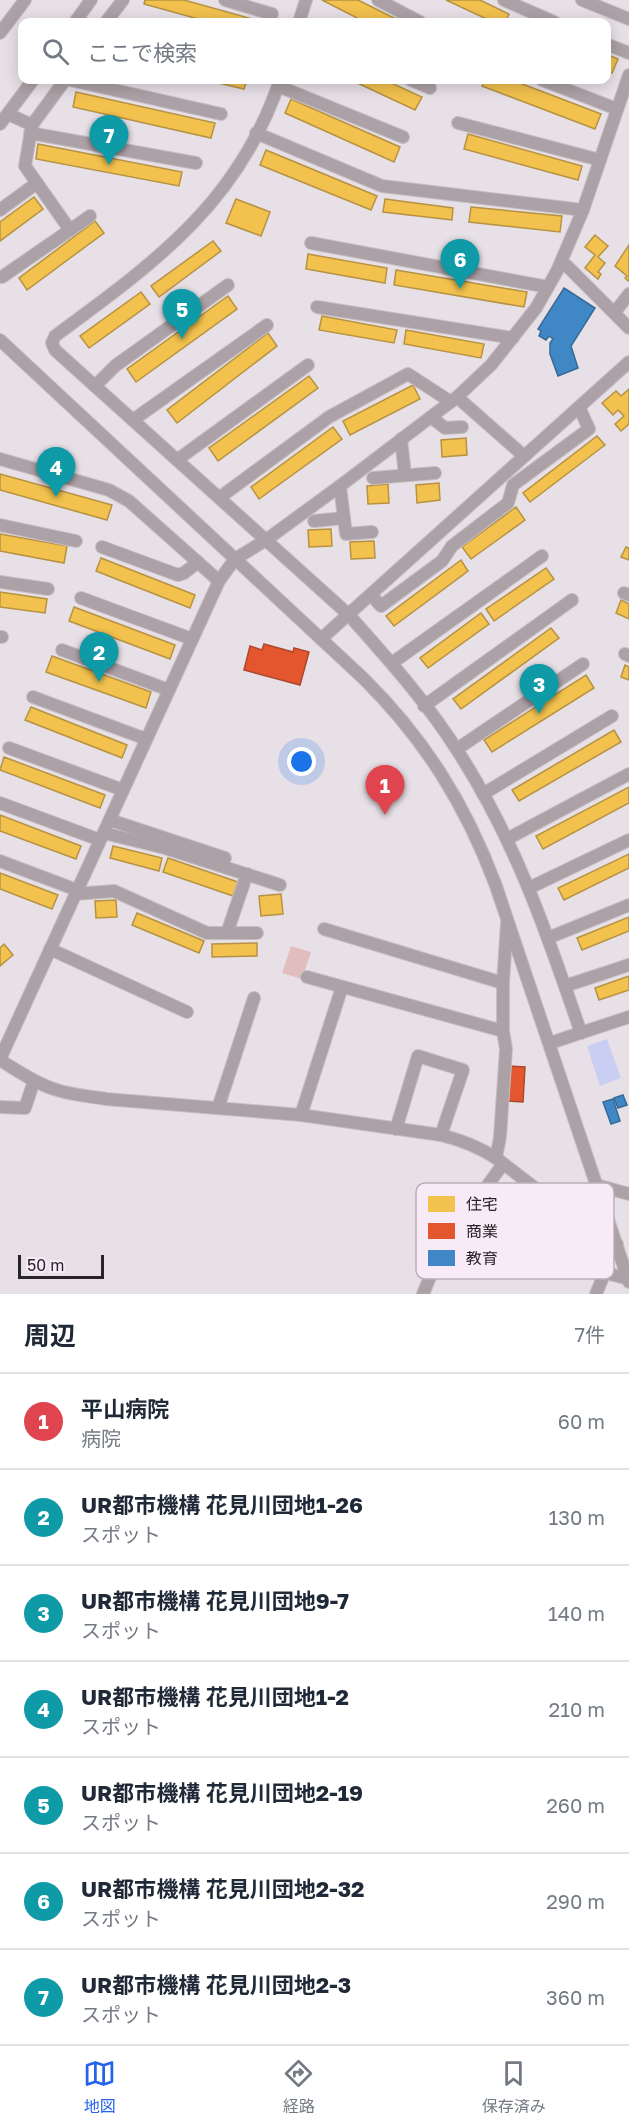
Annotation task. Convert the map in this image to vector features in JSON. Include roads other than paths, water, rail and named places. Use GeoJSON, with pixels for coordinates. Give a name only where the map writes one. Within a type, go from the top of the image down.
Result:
{"type":"FeatureCollection","features":[{"type":"Feature","properties":{"kind":"street"},"geometry":{"type":"LineString","coordinates":[[0,33],[25,0]]}},
{"type":"Feature","properties":{"kind":"street"},"geometry":{"type":"LineString","coordinates":[[78,18],[91,0]]}},
{"type":"Feature","properties":{"kind":"street"},"geometry":{"type":"LineString","coordinates":[[109,18],[123,0]]}},
{"type":"Feature","properties":{"kind":"street"},"geometry":{"type":"LineString","coordinates":[[225,0],[272,14]]}},
{"type":"Feature","properties":{"kind":"street"},"geometry":{"type":"LineString","coordinates":[[299,18],[306,0]]}},
{"type":"Feature","properties":{"kind":"street"},"geometry":{"type":"LineString","coordinates":[[378,0],[412,18]]}},
{"type":"Feature","properties":{"kind":"street"},"geometry":{"type":"LineString","coordinates":[[504,0],[545,18]]}},
{"type":"Feature","properties":{"kind":"street"},"geometry":{"type":"LineString","coordinates":[[582,0],[629,19]]}},
{"type":"Feature","properties":{"kind":"street"},"geometry":{"type":"LineString","coordinates":[[611,46],[629,53]]}},
{"type":"Feature","properties":{"kind":"street"},"geometry":{"type":"LineString","coordinates":[[528,1183],[482,1149],[441,1135],[301,1115],[106,1099],[56,1090],[34,1081],[0,1059],[4,1036],[50,949],[219,581],[235,559],[266,540],[454,400],[491,365],[513,338],[536,308],[548,287],[583,210],[628,78]]}},
{"type":"Feature","properties":{"kind":"street"},"geometry":{"type":"LineString","coordinates":[[30,84],[4,119],[31,129],[196,163]]}},
{"type":"Feature","properties":{"kind":"street"},"geometry":{"type":"LineString","coordinates":[[62,84],[31,129],[25,166],[70,230]]}},
{"type":"Feature","properties":{"kind":"street"},"geometry":{"type":"LineString","coordinates":[[88,84],[221,114]]}},
{"type":"Feature","properties":{"kind":"street"},"geometry":{"type":"LineString","coordinates":[[279,84],[256,133],[228,183],[175,242],[132,280],[55,336],[52,343],[55,350],[349,615],[392,663],[457,749],[507,839],[548,938],[580,1033]]}},
{"type":"Feature","properties":{"kind":"street"},"geometry":{"type":"LineString","coordinates":[[281,84],[403,137]]}},
{"type":"Feature","properties":{"kind":"street"},"geometry":{"type":"LineString","coordinates":[[420,84],[430,88]]}},
{"type":"Feature","properties":{"kind":"street"},"geometry":{"type":"LineString","coordinates":[[552,84],[617,109]]}},
{"type":"Feature","properties":{"kind":"street"},"geometry":{"type":"LineString","coordinates":[[458,123],[600,160]]}},
{"type":"Feature","properties":{"kind":"street"},"geometry":{"type":"LineString","coordinates":[[256,133],[382,186],[583,210]]}},
{"type":"Feature","properties":{"kind":"street"},"geometry":{"type":"LineString","coordinates":[[0,210],[37,183]]}},
{"type":"Feature","properties":{"kind":"street"},"geometry":{"type":"LineString","coordinates":[[2,277],[90,216]]}},
{"type":"Feature","properties":{"kind":"street"},"geometry":{"type":"LineString","coordinates":[[310,243],[548,287]]}},
{"type":"Feature","properties":{"kind":"street"},"geometry":{"type":"LineString","coordinates":[[566,265],[629,327]]}},
{"type":"Feature","properties":{"kind":"street"},"geometry":{"type":"LineString","coordinates":[[95,386],[115,366],[228,285]]}},
{"type":"Feature","properties":{"kind":"street"},"geometry":{"type":"LineString","coordinates":[[615,312],[629,294]]}},
{"type":"Feature","properties":{"kind":"street"},"geometry":{"type":"LineString","coordinates":[[317,307],[513,338]]}},
{"type":"Feature","properties":{"kind":"street"},"geometry":{"type":"LineString","coordinates":[[133,420],[267,325]]}},
{"type":"Feature","properties":{"kind":"street"},"geometry":{"type":"LineString","coordinates":[[0,340],[384,699],[433,759],[485,857],[550,1043],[595,1183]]}},
{"type":"Feature","properties":{"kind":"street"},"geometry":{"type":"LineString","coordinates":[[321,639],[629,362]]}},
{"type":"Feature","properties":{"kind":"street"},"geometry":{"type":"LineString","coordinates":[[177,460],[308,365]]}},
{"type":"Feature","properties":{"kind":"street"},"geometry":{"type":"LineString","coordinates":[[219,498],[329,417],[408,374],[454,400],[524,456]]}},
{"type":"Feature","properties":{"kind":"street"},"geometry":{"type":"LineString","coordinates":[[371,595],[381,606],[442,561],[452,546],[508,503],[513,485],[589,429],[579,407]]}},
{"type":"Feature","properties":{"kind":"street"},"geometry":{"type":"LineString","coordinates":[[431,417],[445,428],[462,427]]}},
{"type":"Feature","properties":{"kind":"street"},"geometry":{"type":"LineString","coordinates":[[401,439],[405,475]]}},
{"type":"Feature","properties":{"kind":"street"},"geometry":{"type":"LineString","coordinates":[[0,459],[109,490],[129,501],[219,581]]}},
{"type":"Feature","properties":{"kind":"street"},"geometry":{"type":"LineString","coordinates":[[373,478],[435,472]]}},
{"type":"Feature","properties":{"kind":"street"},"geometry":{"type":"LineString","coordinates":[[340,486],[346,534],[372,532]]}},
{"type":"Feature","properties":{"kind":"street"},"geometry":{"type":"LineString","coordinates":[[314,521],[344,518]]}},
{"type":"Feature","properties":{"kind":"street"},"geometry":{"type":"LineString","coordinates":[[0,525],[76,541]]}},
{"type":"Feature","properties":{"kind":"street"},"geometry":{"type":"LineString","coordinates":[[102,548],[178,575],[198,562]]}},
{"type":"Feature","properties":{"kind":"street"},"geometry":{"type":"LineString","coordinates":[[392,663],[542,556]]}},
{"type":"Feature","properties":{"kind":"street"},"geometry":{"type":"LineString","coordinates":[[0,582],[48,589]]}},
{"type":"Feature","properties":{"kind":"street"},"geometry":{"type":"LineString","coordinates":[[81,598],[192,639]]}},
{"type":"Feature","properties":{"kind":"street"},"geometry":{"type":"LineString","coordinates":[[424,706],[572,600]]}},
{"type":"Feature","properties":{"kind":"street"},"geometry":{"type":"LineString","coordinates":[[62,650],[169,690]]}},
{"type":"Feature","properties":{"kind":"street"},"geometry":{"type":"LineString","coordinates":[[457,749],[583,664]]}},
{"type":"Feature","properties":{"kind":"street"},"geometry":{"type":"LineString","coordinates":[[33,697],[146,739]]}},
{"type":"Feature","properties":{"kind":"street"},"geometry":{"type":"LineString","coordinates":[[483,794],[612,716]]}},
{"type":"Feature","properties":{"kind":"street"},"geometry":{"type":"LineString","coordinates":[[9,748],[123,790]]}},
{"type":"Feature","properties":{"kind":"street"},"geometry":{"type":"LineString","coordinates":[[507,839],[629,774]]}},
{"type":"Feature","properties":{"kind":"street"},"geometry":{"type":"LineString","coordinates":[[0,803],[102,836],[165,848],[280,885]]}},
{"type":"Feature","properties":{"kind":"street"},"geometry":{"type":"LineString","coordinates":[[110,820],[225,858]]}},
{"type":"Feature","properties":{"kind":"street"},"geometry":{"type":"LineString","coordinates":[[529,888],[629,840]]}},
{"type":"Feature","properties":{"kind":"street"},"geometry":{"type":"LineString","coordinates":[[0,861],[76,892],[117,892],[140,905],[202,931],[257,933]]}},
{"type":"Feature","properties":{"kind":"street"},"geometry":{"type":"LineString","coordinates":[[227,933],[247,874]]}},
{"type":"Feature","properties":{"kind":"street"},"geometry":{"type":"LineString","coordinates":[[548,938],[629,905]]}},
{"type":"Feature","properties":{"kind":"street"},"geometry":{"type":"LineString","coordinates":[[485,1183],[499,1161],[506,1049],[503,1031],[503,983],[507,917]]}},
{"type":"Feature","properties":{"kind":"street"},"geometry":{"type":"LineString","coordinates":[[324,929],[503,983]]}},
{"type":"Feature","properties":{"kind":"street"},"geometry":{"type":"LineString","coordinates":[[50,949],[187,1012]]}},
{"type":"Feature","properties":{"kind":"street"},"geometry":{"type":"LineString","coordinates":[[565,987],[629,965]]}},
{"type":"Feature","properties":{"kind":"street"},"geometry":{"type":"LineString","coordinates":[[307,977],[503,1031]]}},
{"type":"Feature","properties":{"kind":"street"},"geometry":{"type":"LineString","coordinates":[[301,1115],[342,987]]}},
{"type":"Feature","properties":{"kind":"street"},"geometry":{"type":"LineString","coordinates":[[218,1108],[254,998]]}},
{"type":"Feature","properties":{"kind":"street"},"geometry":{"type":"LineString","coordinates":[[550,1043],[629,1017]]}},
{"type":"Feature","properties":{"kind":"street"},"geometry":{"type":"LineString","coordinates":[[396,1129],[418,1056],[463,1070],[441,1135]]}},
{"type":"Feature","properties":{"kind":"street"},"geometry":{"type":"LineString","coordinates":[[0,1107],[25,1108],[34,1081]]}},
{"type":"Feature","properties":{"kind":"street"},"geometry":{"type":"LineString","coordinates":[[614,1190],[629,1194]]}},
{"type":"Feature","properties":{"kind":"street"},"geometry":{"type":"LineString","coordinates":[[614,1238],[629,1280]]}},
{"type":"Feature","properties":{"kind":"street"},"geometry":{"type":"LineString","coordinates":[[614,1275],[629,1280]]}},
{"type":"Feature","properties":{"kind":"street"},"geometry":{"type":"LineString","coordinates":[[423,1294],[429,1279]]}},
{"type":"Feature","properties":{"kind":"street"},"geometry":{"type":"LineString","coordinates":[[596,1294],[602,1279]]}},
{"type":"Feature","properties":{"kind":"water"},"geometry":{"type":"Polygon","coordinates":[[[607,1039],[621,1078],[600,1086],[587,1046],[607,1039]]]}},
{"type":"Feature","properties":{"kind":"place","name":"UR都市機構 花見川団地2-3"},"geometry":{"type":"Point","coordinates":[109,165]}},
{"type":"Feature","properties":{"kind":"place","name":"UR都市機構 花見川団地2-32"},"geometry":{"type":"Point","coordinates":[460,289]}},
{"type":"Feature","properties":{"kind":"place","name":"UR都市機構 花見川団地2-19"},"geometry":{"type":"Point","coordinates":[182,339]}},
{"type":"Feature","properties":{"kind":"place","name":"UR都市機構 花見川団地1-2"},"geometry":{"type":"Point","coordinates":[56,497]}},
{"type":"Feature","properties":{"kind":"place","name":"UR都市機構 花見川団地1-26"},"geometry":{"type":"Point","coordinates":[99,682]}},
{"type":"Feature","properties":{"kind":"place","name":"UR都市機構 花見川団地9-7"},"geometry":{"type":"Point","coordinates":[539,714]}},
{"type":"Feature","properties":{"kind":"place","name":"平山病院"},"geometry":{"type":"Point","coordinates":[385,815]}}]}
